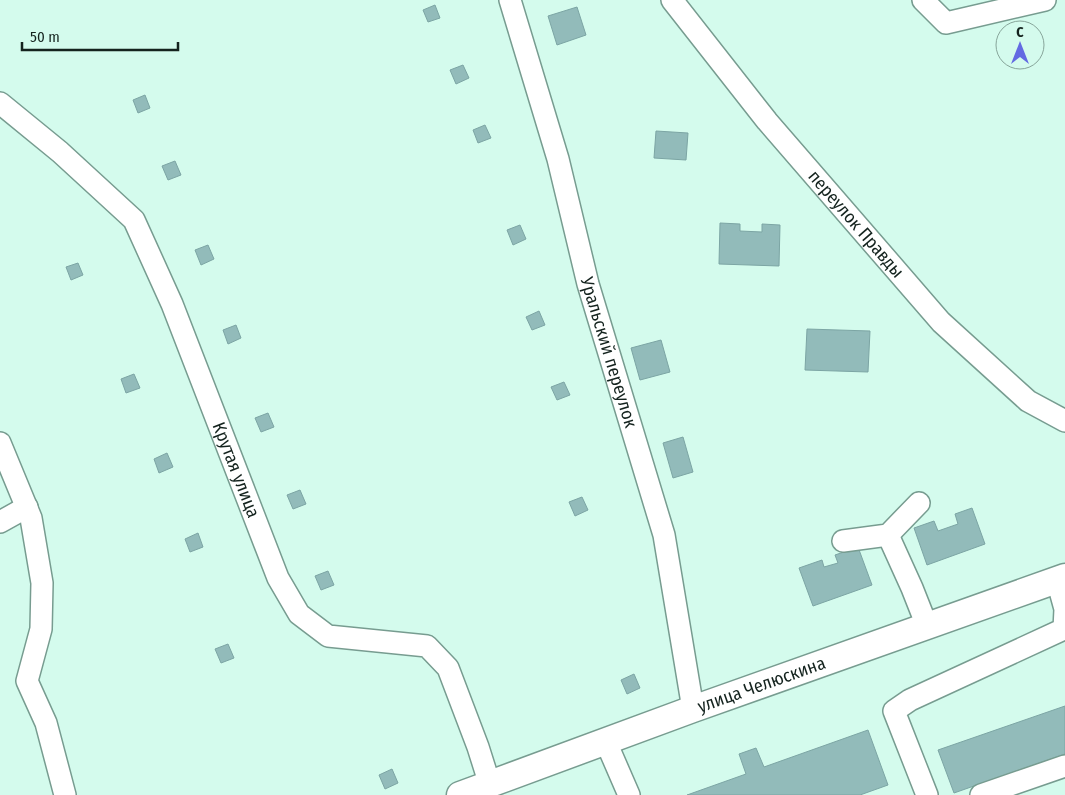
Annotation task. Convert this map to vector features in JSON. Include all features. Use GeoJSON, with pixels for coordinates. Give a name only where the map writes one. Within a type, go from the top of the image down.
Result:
{"type":"FeatureCollection","features":[{"type":"Feature","properties":{"kind":"main road","name":"улица Челюскина"},"geometry":{"type":"LineString","coordinates":[[460,795],[693,709],[1061,578]]}},
{"type":"Feature","properties":{"kind":"street","name":"Уральский переулок"},"geometry":{"type":"LineString","coordinates":[[510,0],[558,159],[588,284],[664,535],[693,709]]}},
{"type":"Feature","properties":{"kind":"street","name":"переулок Правды"},"geometry":{"type":"LineString","coordinates":[[672,0],[767,122],[941,322],[1028,401],[1065,421]]}},
{"type":"Feature","properties":{"kind":"street"},"geometry":{"type":"LineString","coordinates":[[923,0],[946,24],[1045,0]]}},
{"type":"Feature","properties":{"kind":"street","name":"Крутая улица"},"geometry":{"type":"LineString","coordinates":[[0,103],[60,152],[134,220],[172,304],[278,578],[299,614],[328,636],[427,646],[448,668],[478,746],[490,785]]}},
{"type":"Feature","properties":{"kind":"street"},"geometry":{"type":"LineString","coordinates":[[0,443],[32,518],[42,583],[41,629],[27,681],[46,723],[65,795]]}},
{"type":"Feature","properties":{"kind":"street"},"geometry":{"type":"LineString","coordinates":[[843,541],[888,535],[919,503]]}},
{"type":"Feature","properties":{"kind":"street"},"geometry":{"type":"LineString","coordinates":[[0,522],[27,507]]}},
{"type":"Feature","properties":{"kind":"street"},"geometry":{"type":"LineString","coordinates":[[888,535],[927,626]]}},
{"type":"Feature","properties":{"kind":"street"},"geometry":{"type":"LineString","coordinates":[[926,795],[894,711],[910,700],[1064,629],[1065,609],[1061,578]]}},
{"type":"Feature","properties":{"kind":"street"},"geometry":{"type":"LineString","coordinates":[[606,742],[629,795]]}},
{"type":"Feature","properties":{"kind":"street"},"geometry":{"type":"LineString","coordinates":[[981,795],[1065,766]]}},
{"type":"Feature","properties":{"kind":"building"},"geometry":{"type":"Polygon","coordinates":[[[435,5],[440,18],[428,22],[423,10],[435,5]]]}},
{"type":"Feature","properties":{"kind":"building"},"geometry":{"type":"Polygon","coordinates":[[[577,7],[586,35],[557,45],[548,16],[577,7]]]}},
{"type":"Feature","properties":{"kind":"building"},"geometry":{"type":"Polygon","coordinates":[[[463,65],[469,78],[456,84],[450,70],[463,65]]]}},
{"type":"Feature","properties":{"kind":"building"},"geometry":{"type":"Polygon","coordinates":[[[145,95],[150,108],[138,113],[133,100],[145,95]]]}},
{"type":"Feature","properties":{"kind":"building"},"geometry":{"type":"Polygon","coordinates":[[[485,125],[491,138],[478,143],[473,130],[485,125]]]}},
{"type":"Feature","properties":{"kind":"building"},"geometry":{"type":"Polygon","coordinates":[[[656,131],[688,133],[686,160],[654,158],[656,131]]]}},
{"type":"Feature","properties":{"kind":"building"},"geometry":{"type":"Polygon","coordinates":[[[175,161],[181,175],[168,180],[162,166],[175,161]]]}},
{"type":"Feature","properties":{"kind":"building"},"geometry":{"type":"Polygon","coordinates":[[[720,223],[740,224],[740,231],[762,232],[762,224],[780,225],[779,266],[719,264],[720,223]]]}},
{"type":"Feature","properties":{"kind":"building"},"geometry":{"type":"Polygon","coordinates":[[[520,225],[526,239],[513,245],[507,230],[520,225]]]}},
{"type":"Feature","properties":{"kind":"building"},"geometry":{"type":"Polygon","coordinates":[[[208,245],[214,259],[201,265],[195,250],[208,245]]]}},
{"type":"Feature","properties":{"kind":"building"},"geometry":{"type":"Polygon","coordinates":[[[78,263],[83,275],[71,280],[66,267],[78,263]]]}},
{"type":"Feature","properties":{"kind":"building"},"geometry":{"type":"Polygon","coordinates":[[[539,311],[545,325],[532,330],[526,317],[539,311]]]}},
{"type":"Feature","properties":{"kind":"building"},"geometry":{"type":"Polygon","coordinates":[[[236,325],[241,338],[228,344],[223,330],[236,325]]]}},
{"type":"Feature","properties":{"kind":"building"},"geometry":{"type":"Polygon","coordinates":[[[807,329],[870,331],[868,372],[805,370],[807,329]]]}},
{"type":"Feature","properties":{"kind":"building"},"geometry":{"type":"Polygon","coordinates":[[[661,340],[670,372],[640,380],[631,348],[661,340]]]}},
{"type":"Feature","properties":{"kind":"building"},"geometry":{"type":"Polygon","coordinates":[[[134,374],[140,388],[126,393],[121,379],[134,374]]]}},
{"type":"Feature","properties":{"kind":"building"},"geometry":{"type":"Polygon","coordinates":[[[564,382],[570,395],[557,400],[551,387],[564,382]]]}},
{"type":"Feature","properties":{"kind":"building"},"geometry":{"type":"Polygon","coordinates":[[[268,413],[274,427],[261,432],[255,418],[268,413]]]}},
{"type":"Feature","properties":{"kind":"building"},"geometry":{"type":"Polygon","coordinates":[[[683,437],[693,472],[673,478],[663,443],[683,437]]]}},
{"type":"Feature","properties":{"kind":"building"},"geometry":{"type":"Polygon","coordinates":[[[167,453],[173,467],[159,473],[154,459],[167,453]]]}},
{"type":"Feature","properties":{"kind":"building"},"geometry":{"type":"Polygon","coordinates":[[[300,490],[306,504],[293,509],[287,495],[300,490]]]}},
{"type":"Feature","properties":{"kind":"building"},"geometry":{"type":"Polygon","coordinates":[[[582,497],[588,510],[575,516],[569,502],[582,497]]]}},
{"type":"Feature","properties":{"kind":"building"},"geometry":{"type":"Polygon","coordinates":[[[972,508],[985,544],[927,565],[914,528],[934,521],[938,531],[958,524],[955,514],[972,508]]]}},
{"type":"Feature","properties":{"kind":"building"},"geometry":{"type":"Polygon","coordinates":[[[198,533],[203,547],[190,552],[185,539],[198,533]]]}},
{"type":"Feature","properties":{"kind":"building"},"geometry":{"type":"Polygon","coordinates":[[[858,547],[872,585],[813,606],[799,568],[822,560],[824,567],[838,563],[835,555],[858,547]]]}},
{"type":"Feature","properties":{"kind":"building"},"geometry":{"type":"Polygon","coordinates":[[[328,571],[334,585],[321,590],[315,576],[328,571]]]}},
{"type":"Feature","properties":{"kind":"building"},"geometry":{"type":"Polygon","coordinates":[[[228,644],[234,658],[221,663],[215,649],[228,644]]]}},
{"type":"Feature","properties":{"kind":"building"},"geometry":{"type":"Polygon","coordinates":[[[634,674],[640,688],[627,694],[621,680],[634,674]]]}},
{"type":"Feature","properties":{"kind":"building"},"geometry":{"type":"Polygon","coordinates":[[[1065,706],[1065,754],[954,793],[938,750],[1065,706]]]}},
{"type":"Feature","properties":{"kind":"building"},"geometry":{"type":"Polygon","coordinates":[[[868,730],[888,785],[860,795],[687,795],[746,774],[739,754],[756,748],[764,767],[868,730]]]}},
{"type":"Feature","properties":{"kind":"building"},"geometry":{"type":"Polygon","coordinates":[[[392,769],[398,783],[385,789],[379,775],[392,769]]]}}]}
